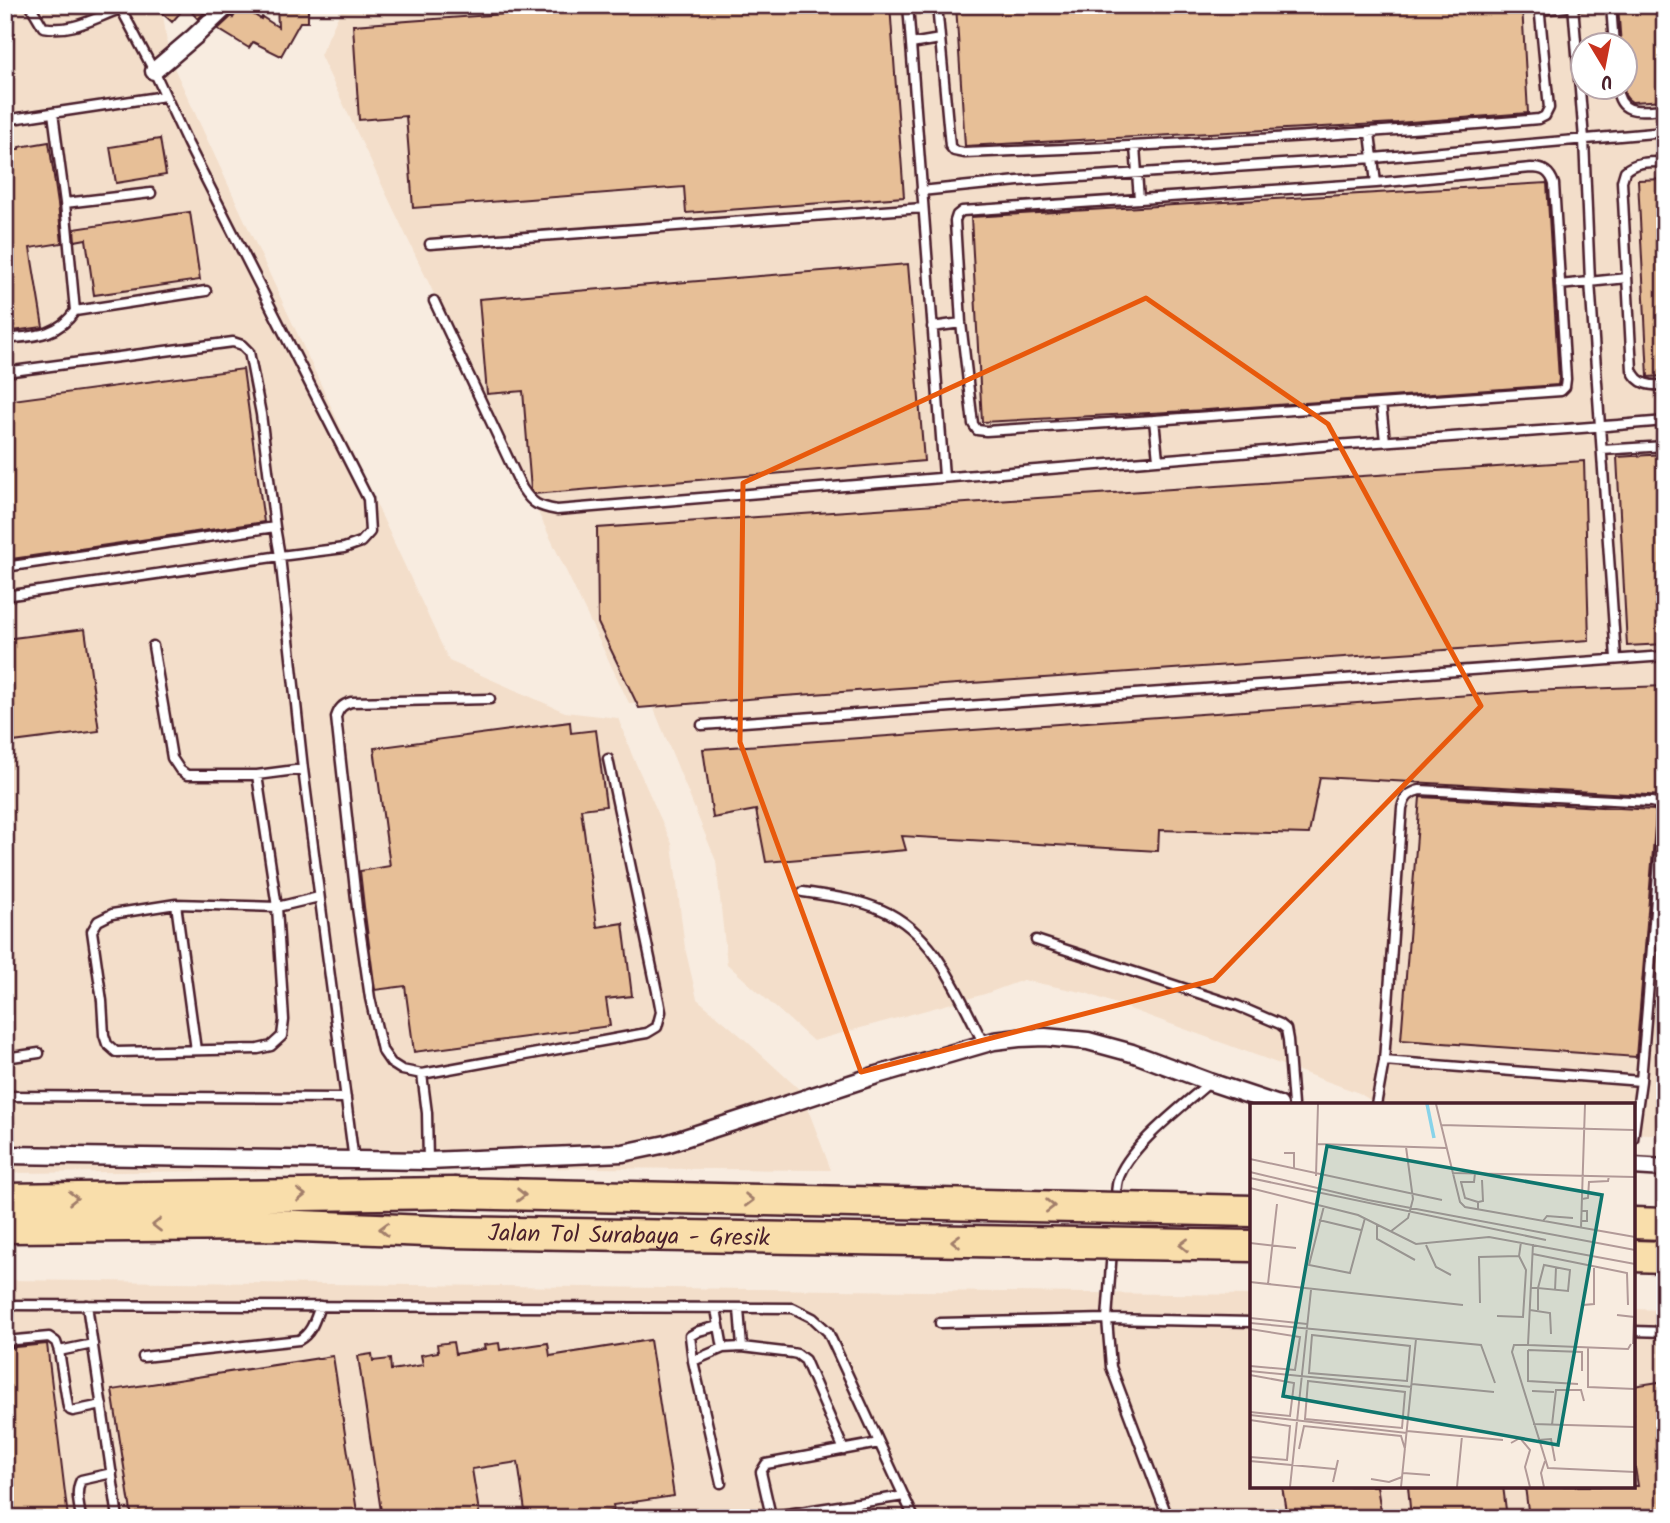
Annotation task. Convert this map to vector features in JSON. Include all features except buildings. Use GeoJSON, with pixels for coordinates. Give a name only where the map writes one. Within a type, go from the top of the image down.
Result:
{"type":"FeatureCollection","features":[{"type":"Feature","properties":{"kind":"highway","name":"Jalan Tol Surabaya - Gresik"},"geometry":{"type":"LineString","coordinates":[[5,1199],[453,1193],[1250,1211]]}},
{"type":"Feature","properties":{"kind":"highway"},"geometry":{"type":"LineString","coordinates":[[1635,1223],[1665,1224]]}},
{"type":"Feature","properties":{"kind":"highway","name":"Jalan Tol Surabaya - Gresik"},"geometry":{"type":"LineString","coordinates":[[5,1227],[275,1225],[452,1232],[1250,1246]]}},
{"type":"Feature","properties":{"kind":"highway"},"geometry":{"type":"LineString","coordinates":[[1635,1256],[1665,1257]]}},
{"type":"Feature","properties":{"kind":"street"},"geometry":{"type":"LineString","coordinates":[[153,71],[228,5]]}},
{"type":"Feature","properties":{"kind":"street"},"geometry":{"type":"LineString","coordinates":[[5,1155],[428,1161],[623,1153],[666,1144],[877,1075],[994,1041],[1019,1038],[1045,1037],[1088,1041],[1132,1052],[1273,1103]]}},
{"type":"Feature","properties":{"kind":"street"},"geometry":{"type":"LineString","coordinates":[[1635,1166],[1665,1168]]}},
{"type":"Feature","properties":{"kind":"lane"},"geometry":{"type":"LineString","coordinates":[[5,596],[344,548],[361,542],[370,532],[368,499],[119,7],[70,29],[60,29],[43,27],[30,5]]}},
{"type":"Feature","properties":{"kind":"lane"},"geometry":{"type":"LineString","coordinates":[[908,5],[944,476]]}},
{"type":"Feature","properties":{"kind":"lane"},"geometry":{"type":"LineString","coordinates":[[937,5],[950,146],[964,153],[1370,133],[1539,119],[1545,116],[1549,108],[1540,8],[1586,5]]}},
{"type":"Feature","properties":{"kind":"lane"},"geometry":{"type":"LineString","coordinates":[[1611,5],[1613,32]]}},
{"type":"Feature","properties":{"kind":"lane"},"geometry":{"type":"LineString","coordinates":[[1573,6],[1584,139],[1590,281],[1616,658]]}},
{"type":"Feature","properties":{"kind":"lane"},"geometry":{"type":"LineString","coordinates":[[911,44],[940,39]]}},
{"type":"Feature","properties":{"kind":"lane"},"geometry":{"type":"LineString","coordinates":[[5,120],[165,96]]}},
{"type":"Feature","properties":{"kind":"lane"},"geometry":{"type":"LineString","coordinates":[[1619,102],[1634,110],[1665,109]]}},
{"type":"Feature","properties":{"kind":"lane"},"geometry":{"type":"LineString","coordinates":[[5,339],[51,332],[75,311],[53,113]]}},
{"type":"Feature","properties":{"kind":"lane"},"geometry":{"type":"LineString","coordinates":[[921,191],[1018,181],[1374,158],[1665,132]]}},
{"type":"Feature","properties":{"kind":"lane"},"geometry":{"type":"LineString","coordinates":[[1370,133],[1376,183]]}},
{"type":"Feature","properties":{"kind":"lane"},"geometry":{"type":"LineString","coordinates":[[1135,146],[1139,199]]}},
{"type":"Feature","properties":{"kind":"lane"},"geometry":{"type":"LineString","coordinates":[[1665,162],[1634,165],[1628,168],[1623,176],[1635,377],[1649,385],[1665,385]]}},
{"type":"Feature","properties":{"kind":"lane"},"geometry":{"type":"LineString","coordinates":[[1531,168],[1547,171],[1554,184],[1566,379],[1562,390],[977,430],[972,421],[961,323],[955,221],[960,212],[1376,183],[1531,168]]}},
{"type":"Feature","properties":{"kind":"lane"},"geometry":{"type":"LineString","coordinates":[[65,203],[151,193]]}},
{"type":"Feature","properties":{"kind":"lane"},"geometry":{"type":"LineString","coordinates":[[430,244],[923,208]]}},
{"type":"Feature","properties":{"kind":"lane"},"geometry":{"type":"LineString","coordinates":[[1560,285],[1627,278]]}},
{"type":"Feature","properties":{"kind":"lane"},"geometry":{"type":"LineString","coordinates":[[75,311],[206,290]]}},
{"type":"Feature","properties":{"kind":"lane"},"geometry":{"type":"LineString","coordinates":[[434,301],[522,488],[531,502],[557,510],[944,476],[1665,421]]}},
{"type":"Feature","properties":{"kind":"lane"},"geometry":{"type":"LineString","coordinates":[[932,327],[961,323]]}},
{"type":"Feature","properties":{"kind":"lane"},"geometry":{"type":"LineString","coordinates":[[5,372],[233,342],[242,345],[249,352],[261,414],[280,556],[303,769],[354,1161]]}},
{"type":"Feature","properties":{"kind":"lane"},"geometry":{"type":"LineString","coordinates":[[1381,404],[1385,441]]}},
{"type":"Feature","properties":{"kind":"lane"},"geometry":{"type":"LineString","coordinates":[[1154,420],[1158,459]]}},
{"type":"Feature","properties":{"kind":"lane"},"geometry":{"type":"LineString","coordinates":[[1602,450],[1665,446]]}},
{"type":"Feature","properties":{"kind":"lane"},"geometry":{"type":"LineString","coordinates":[[5,567],[275,527]]}},
{"type":"Feature","properties":{"kind":"lane"},"geometry":{"type":"LineString","coordinates":[[153,646],[173,758],[176,765],[187,775],[257,775],[303,769]]}},
{"type":"Feature","properties":{"kind":"lane"},"geometry":{"type":"LineString","coordinates":[[702,725],[1665,656]]}},
{"type":"Feature","properties":{"kind":"lane"},"geometry":{"type":"LineString","coordinates":[[490,699],[351,702],[338,710],[357,908],[370,998],[382,1050],[391,1063],[401,1070],[422,1074],[641,1034],[657,1027],[661,1012],[659,1001],[608,759]]}},
{"type":"Feature","properties":{"kind":"lane"},"geometry":{"type":"LineString","coordinates":[[257,775],[277,907],[284,1020],[282,1035],[271,1046],[258,1049],[116,1052],[107,1044],[92,932],[98,921],[112,914],[176,904],[277,907],[319,897]]}},
{"type":"Feature","properties":{"kind":"lane"},"geometry":{"type":"LineString","coordinates":[[1376,1103],[1384,1061],[1402,808],[1406,797],[1420,790],[1651,802],[1660,804],[1663,813],[1635,1124]]}},
{"type":"Feature","properties":{"kind":"lane"},"geometry":{"type":"LineString","coordinates":[[803,892],[851,900],[883,910],[905,924],[934,953],[945,969],[984,1044]]}},
{"type":"Feature","properties":{"kind":"lane"},"geometry":{"type":"LineString","coordinates":[[176,904],[196,1050]]}},
{"type":"Feature","properties":{"kind":"lane"},"geometry":{"type":"LineString","coordinates":[[1036,940],[1238,1006],[1280,1024],[1286,1029],[1288,1040],[1293,1103]]}},
{"type":"Feature","properties":{"kind":"lane"},"geometry":{"type":"LineString","coordinates":[[5,1058],[39,1053]]}},
{"type":"Feature","properties":{"kind":"lane"},"geometry":{"type":"LineString","coordinates":[[1384,1061],[1641,1081]]}},
{"type":"Feature","properties":{"kind":"lane"},"geometry":{"type":"LineString","coordinates":[[422,1074],[427,1113],[428,1161]]}},
{"type":"Feature","properties":{"kind":"lane"},"geometry":{"type":"LineString","coordinates":[[1115,1214],[1118,1181],[1127,1163],[1141,1144],[1210,1082]]}},
{"type":"Feature","properties":{"kind":"lane"},"geometry":{"type":"LineString","coordinates":[[5,1096],[346,1098]]}},
{"type":"Feature","properties":{"kind":"lane"},"geometry":{"type":"LineString","coordinates":[[1113,1239],[1107,1319],[1111,1367],[1168,1518]]}},
{"type":"Feature","properties":{"kind":"lane"},"geometry":{"type":"LineString","coordinates":[[87,1304],[118,1518]]}},
{"type":"Feature","properties":{"kind":"lane"},"geometry":{"type":"LineString","coordinates":[[5,1305],[793,1308],[813,1318],[828,1332],[914,1518]]}},
{"type":"Feature","properties":{"kind":"lane"},"geometry":{"type":"LineString","coordinates":[[144,1357],[299,1340],[306,1336],[313,1325],[320,1306]]}},
{"type":"Feature","properties":{"kind":"lane"},"geometry":{"type":"LineString","coordinates":[[716,1309],[723,1348]]}},
{"type":"Feature","properties":{"kind":"lane"},"geometry":{"type":"LineString","coordinates":[[739,1309],[742,1347]]}},
{"type":"Feature","properties":{"kind":"lane"},"geometry":{"type":"LineString","coordinates":[[940,1323],[1107,1319],[1250,1322]]}},
{"type":"Feature","properties":{"kind":"lane"},"geometry":{"type":"LineString","coordinates":[[718,1326],[690,1336],[693,1361],[721,1483]]}},
{"type":"Feature","properties":{"kind":"lane"},"geometry":{"type":"LineString","coordinates":[[1635,1331],[1665,1332]]}},
{"type":"Feature","properties":{"kind":"lane"},"geometry":{"type":"LineString","coordinates":[[5,1341],[49,1337],[56,1342],[59,1351],[70,1410],[102,1405]]}},
{"type":"Feature","properties":{"kind":"lane"},"geometry":{"type":"LineString","coordinates":[[59,1351],[93,1344]]}},
{"type":"Feature","properties":{"kind":"lane"},"geometry":{"type":"LineString","coordinates":[[693,1361],[723,1348],[742,1347],[797,1354],[806,1360],[844,1450]]}},
{"type":"Feature","properties":{"kind":"lane"},"geometry":{"type":"LineString","coordinates":[[771,1516],[761,1472],[766,1464],[879,1443]]}},
{"type":"Feature","properties":{"kind":"lane"},"geometry":{"type":"LineString","coordinates":[[81,1518],[77,1494],[82,1480],[112,1474]]}},
{"type":"Feature","properties":{"kind":"lane"},"geometry":{"type":"LineString","coordinates":[[761,1518],[904,1496]]}},
{"type":"Feature","properties":{"kind":"highlighted area"},"geometry":{"type":"Polygon","coordinates":[[[1146,298],[1328,424],[1481,706],[1214,980],[861,1072],[740,742],[743,483],[1146,298]]]}},
{"type":"Feature","properties":{"kind":"shaded area"},"geometry":{"type":"Polygon","coordinates":[[[5,5],[153,5],[163,14],[169,57],[449,661],[565,712],[618,718],[672,844],[685,948],[697,999],[801,1091],[831,1170],[583,1168],[5,1173],[5,5]]]}},
{"type":"Feature","properties":{"kind":"shaded area"},"geometry":{"type":"Polygon","coordinates":[[[338,5],[1665,5],[1665,1135],[1635,1133],[1635,1103],[1375,1103],[1359,1093],[1086,993],[1023,980],[985,994],[813,1041],[727,964],[716,861],[652,704],[629,703],[320,55],[341,10],[338,5]]]}},
{"type":"Feature","properties":{"kind":"shaded area"},"geometry":{"type":"Polygon","coordinates":[[[5,1280],[1250,1295],[1250,1488],[1635,1488],[1635,1309],[1665,1310],[1665,1518],[5,1518],[5,1280]]]}}]}
